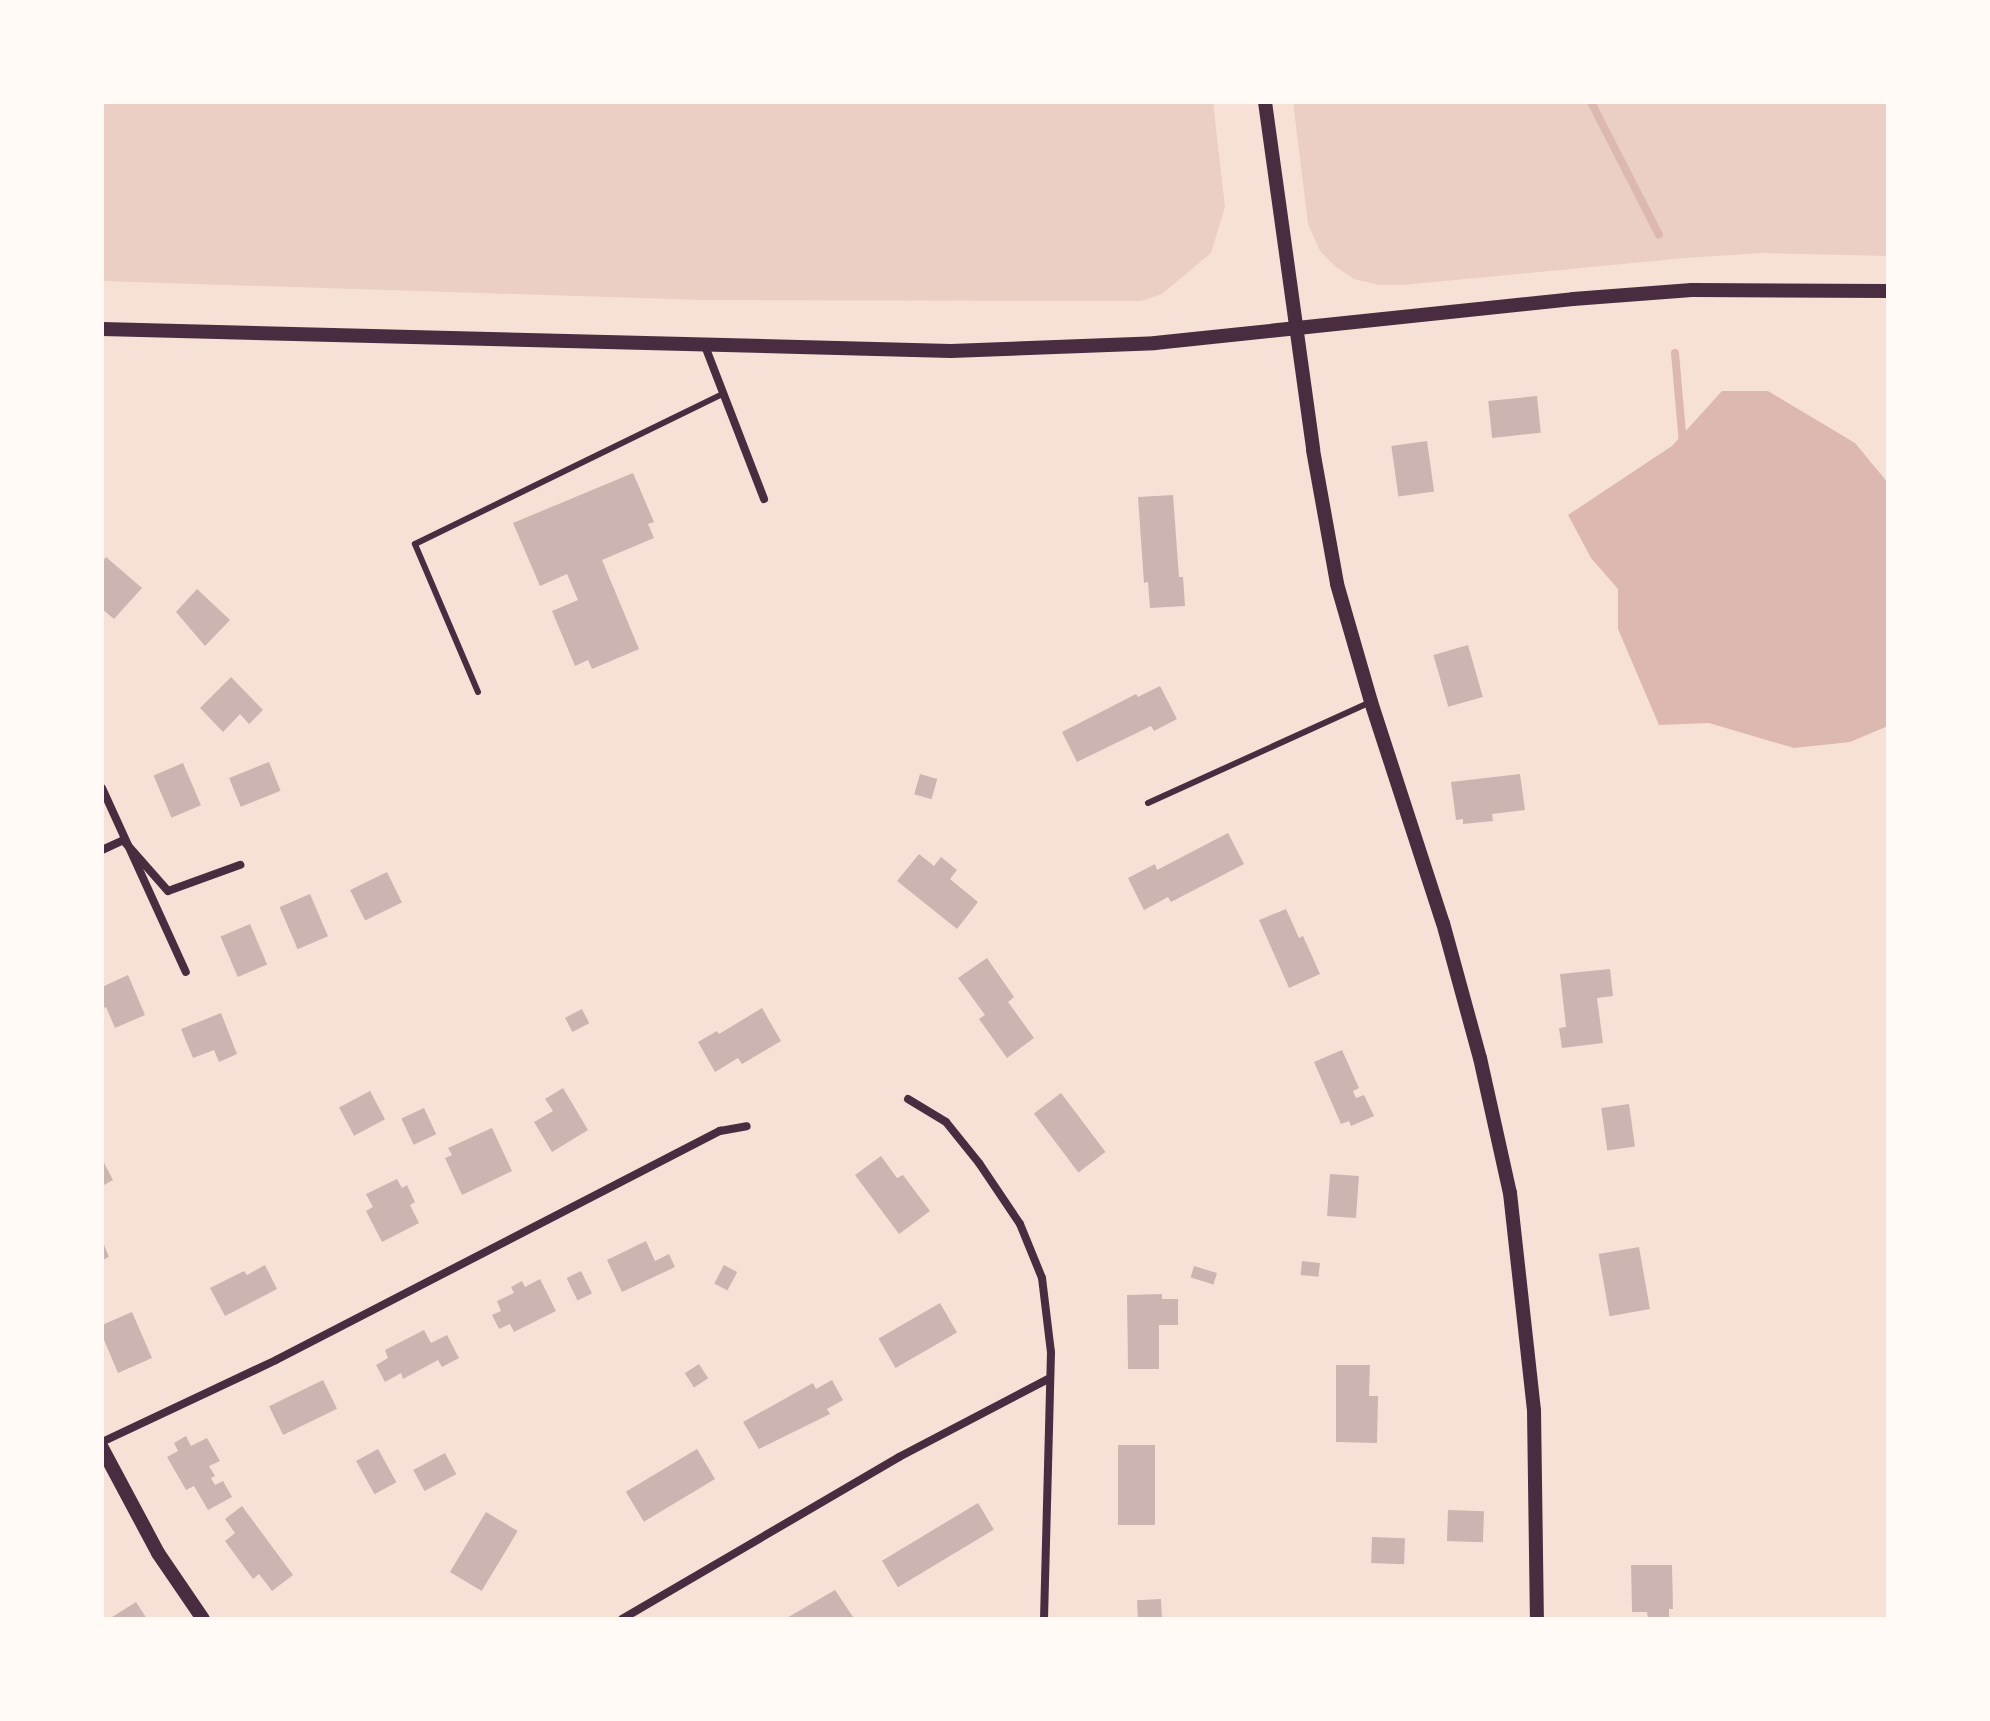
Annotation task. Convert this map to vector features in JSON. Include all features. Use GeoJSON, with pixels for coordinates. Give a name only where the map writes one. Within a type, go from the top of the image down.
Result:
{"type":"FeatureCollection","features":[{"type":"Feature","properties":{"kind":"street"},"geometry":{"type":"LineString","coordinates":[[1265,102],[1324,522],[1341,600],[1443,923],[1480,1058],[1510,1193],[1534,1410],[1539,1544],[1537,1619]]}},
{"type":"Feature","properties":{"kind":"street"},"geometry":{"type":"LineString","coordinates":[[102,329],[705,346],[1039,349],[1299,330],[1573,299],[1692,290],[1888,291]]}},
{"type":"Feature","properties":{"kind":"street"},"geometry":{"type":"LineString","coordinates":[[705,346],[764,499]]}},
{"type":"Feature","properties":{"kind":"street"},"geometry":{"type":"LineString","coordinates":[[102,788],[123,840],[186,972]]}},
{"type":"Feature","properties":{"kind":"street"},"geometry":{"type":"LineString","coordinates":[[102,850],[123,840]]}},
{"type":"Feature","properties":{"kind":"street"},"geometry":{"type":"LineString","coordinates":[[123,840],[168,891],[240,865]]}},
{"type":"Feature","properties":{"kind":"street"},"geometry":{"type":"LineString","coordinates":[[908,1099],[946,1122],[979,1163],[1020,1224],[1042,1278],[1050,1318],[1044,1619]]}},
{"type":"Feature","properties":{"kind":"street"},"geometry":{"type":"LineString","coordinates":[[102,1442],[276,1360],[720,1131],[747,1126]]}},
{"type":"Feature","properties":{"kind":"street"},"geometry":{"type":"LineString","coordinates":[[622,1619],[899,1457],[1048,1379]]}},
{"type":"Feature","properties":{"kind":"street"},"geometry":{"type":"LineString","coordinates":[[102,1448],[158,1553],[203,1619]]}},
{"type":"Feature","properties":{"kind":"lane"},"geometry":{"type":"LineString","coordinates":[[478,692],[415,544],[723,394]]}},
{"type":"Feature","properties":{"kind":"lane"},"geometry":{"type":"LineString","coordinates":[[1148,803],[1371,702]]}},
{"type":"Feature","properties":{"kind":"shaded area"},"geometry":{"type":"Polygon","coordinates":[[[102,102],[1213,102],[1225,207],[1211,253],[1162,294],[1141,301],[702,300],[102,281],[102,102]]]}},
{"type":"Feature","properties":{"kind":"shaded area"},"geometry":{"type":"Polygon","coordinates":[[[1293,102],[1888,102],[1888,256],[1762,253],[1403,285],[1379,285],[1354,279],[1320,251],[1308,224],[1293,102]]]}},
{"type":"Feature","properties":{"kind":"shaded area"},"geometry":{"type":"Polygon","coordinates":[[[1722,391],[1768,391],[1855,443],[1888,483],[1888,726],[1850,742],[1794,748],[1709,723],[1659,725],[1618,629],[1618,589],[1591,558],[1568,515],[1672,446],[1722,391]]]}},
{"type":"Feature","properties":{"kind":"building"},"geometry":{"type":"Polygon","coordinates":[[[1537,396],[1541,433],[1492,438],[1488,401],[1537,396]]]}},
{"type":"Feature","properties":{"kind":"building"},"geometry":{"type":"Polygon","coordinates":[[[1427,441],[1434,492],[1398,497],[1391,446],[1427,441]]]}},
{"type":"Feature","properties":{"kind":"building"},"geometry":{"type":"Polygon","coordinates":[[[633,473],[654,522],[648,524],[654,538],[602,560],[639,649],[592,669],[588,660],[575,666],[552,611],[578,600],[567,574],[540,586],[513,523],[633,473]]]}},
{"type":"Feature","properties":{"kind":"building"},"geometry":{"type":"Polygon","coordinates":[[[1173,495],[1179,577],[1183,577],[1185,606],[1150,608],[1148,582],[1144,583],[1138,497],[1173,495]]]}},
{"type":"Feature","properties":{"kind":"building"},"geometry":{"type":"Polygon","coordinates":[[[106,557],[142,588],[114,619],[102,609],[102,562],[106,557]]]}},
{"type":"Feature","properties":{"kind":"building"},"geometry":{"type":"Polygon","coordinates":[[[197,589],[230,620],[205,646],[176,612],[197,589]]]}},
{"type":"Feature","properties":{"kind":"building"},"geometry":{"type":"Polygon","coordinates":[[[1468,645],[1483,697],[1448,707],[1433,655],[1468,645]]]}},
{"type":"Feature","properties":{"kind":"building"},"geometry":{"type":"Polygon","coordinates":[[[231,677],[263,710],[249,724],[240,714],[223,732],[200,708],[231,677]]]}},
{"type":"Feature","properties":{"kind":"building"},"geometry":{"type":"Polygon","coordinates":[[[1160,686],[1177,719],[1154,731],[1151,726],[1077,762],[1062,732],[1136,694],[1138,697],[1160,686]]]}},
{"type":"Feature","properties":{"kind":"building"},"geometry":{"type":"Polygon","coordinates":[[[269,762],[281,791],[241,807],[229,778],[269,762]]]}},
{"type":"Feature","properties":{"kind":"building"},"geometry":{"type":"Polygon","coordinates":[[[183,763],[201,805],[172,818],[154,776],[183,763]]]}},
{"type":"Feature","properties":{"kind":"building"},"geometry":{"type":"Polygon","coordinates":[[[920,774],[937,779],[932,799],[914,794],[920,774]]]}},
{"type":"Feature","properties":{"kind":"building"},"geometry":{"type":"Polygon","coordinates":[[[1520,774],[1525,810],[1492,814],[1493,821],[1463,824],[1463,819],[1456,820],[1451,782],[1520,774]]]}},
{"type":"Feature","properties":{"kind":"building"},"geometry":{"type":"Polygon","coordinates":[[[1228,833],[1244,864],[1171,902],[1168,897],[1144,910],[1128,878],[1155,864],[1157,870],[1228,833]]]}},
{"type":"Feature","properties":{"kind":"building"},"geometry":{"type":"Polygon","coordinates":[[[919,854],[934,866],[941,857],[957,870],[950,879],[978,902],[957,929],[897,881],[919,854]]]}},
{"type":"Feature","properties":{"kind":"building"},"geometry":{"type":"Polygon","coordinates":[[[387,872],[402,903],[365,921],[350,890],[387,872]]]}},
{"type":"Feature","properties":{"kind":"building"},"geometry":{"type":"Polygon","coordinates":[[[310,894],[328,936],[298,949],[280,907],[310,894]]]}},
{"type":"Feature","properties":{"kind":"building"},"geometry":{"type":"Polygon","coordinates":[[[1286,909],[1299,938],[1303,936],[1320,974],[1289,988],[1259,920],[1286,909]]]}},
{"type":"Feature","properties":{"kind":"building"},"geometry":{"type":"Polygon","coordinates":[[[250,924],[267,965],[238,977],[221,937],[250,924]]]}},
{"type":"Feature","properties":{"kind":"building"},"geometry":{"type":"Polygon","coordinates":[[[987,958],[1014,997],[1008,1002],[1034,1038],[1007,1058],[979,1019],[985,1015],[958,978],[987,958]]]}},
{"type":"Feature","properties":{"kind":"building"},"geometry":{"type":"Polygon","coordinates":[[[1610,969],[1613,996],[1597,998],[1603,1043],[1562,1048],[1559,1028],[1566,1027],[1560,974],[1610,969]]]}},
{"type":"Feature","properties":{"kind":"building"},"geometry":{"type":"Polygon","coordinates":[[[128,975],[145,1015],[115,1028],[106,1007],[102,1009],[102,987],[128,975]]]}},
{"type":"Feature","properties":{"kind":"building"},"geometry":{"type":"Polygon","coordinates":[[[762,1008],[781,1041],[742,1064],[738,1058],[715,1072],[698,1042],[717,1031],[719,1034],[762,1008]]]}},
{"type":"Feature","properties":{"kind":"building"},"geometry":{"type":"Polygon","coordinates":[[[582,1009],[589,1023],[572,1032],[565,1018],[582,1009]]]}},
{"type":"Feature","properties":{"kind":"building"},"geometry":{"type":"Polygon","coordinates":[[[221,1013],[237,1054],[219,1062],[214,1050],[193,1058],[181,1029],[221,1013]]]}},
{"type":"Feature","properties":{"kind":"building"},"geometry":{"type":"Polygon","coordinates":[[[1342,1050],[1359,1088],[1353,1091],[1356,1098],[1364,1095],[1374,1116],[1351,1126],[1349,1121],[1341,1124],[1314,1062],[1342,1050]]]}},
{"type":"Feature","properties":{"kind":"building"},"geometry":{"type":"Polygon","coordinates":[[[563,1088],[588,1130],[552,1152],[534,1122],[553,1111],[545,1099],[563,1088]]]}},
{"type":"Feature","properties":{"kind":"building"},"geometry":{"type":"Polygon","coordinates":[[[370,1091],[385,1119],[354,1136],[339,1107],[370,1091]]]}},
{"type":"Feature","properties":{"kind":"building"},"geometry":{"type":"Polygon","coordinates":[[[1061,1093],[1106,1152],[1078,1173],[1034,1113],[1061,1093]]]}},
{"type":"Feature","properties":{"kind":"building"},"geometry":{"type":"Polygon","coordinates":[[[1629,1104],[1635,1147],[1607,1150],[1601,1108],[1629,1104]]]}},
{"type":"Feature","properties":{"kind":"building"},"geometry":{"type":"Polygon","coordinates":[[[424,1108],[436,1134],[414,1145],[401,1119],[424,1108]]]}},
{"type":"Feature","properties":{"kind":"building"},"geometry":{"type":"Polygon","coordinates":[[[492,1128],[512,1171],[462,1195],[445,1158],[452,1155],[448,1148],[492,1128]]]}},
{"type":"Feature","properties":{"kind":"building"},"geometry":{"type":"Polygon","coordinates":[[[881,1156],[897,1178],[903,1175],[930,1211],[899,1234],[855,1175],[881,1156]]]}},
{"type":"Feature","properties":{"kind":"building"},"geometry":{"type":"Polygon","coordinates":[[[102,1159],[113,1180],[102,1186],[102,1159]]]}},
{"type":"Feature","properties":{"kind":"building"},"geometry":{"type":"Polygon","coordinates":[[[1330,1174],[1359,1176],[1356,1218],[1327,1216],[1330,1174]]]}},
{"type":"Feature","properties":{"kind":"building"},"geometry":{"type":"Polygon","coordinates":[[[397,1179],[402,1188],[407,1185],[415,1202],[410,1205],[419,1223],[382,1242],[366,1211],[373,1207],[366,1194],[397,1179]]]}},
{"type":"Feature","properties":{"kind":"building"},"geometry":{"type":"Polygon","coordinates":[[[102,1240],[109,1257],[102,1260],[102,1240]]]}},
{"type":"Feature","properties":{"kind":"building"},"geometry":{"type":"Polygon","coordinates":[[[646,1241],[655,1261],[669,1254],[675,1267],[622,1292],[607,1260],[646,1241]]]}},
{"type":"Feature","properties":{"kind":"building"},"geometry":{"type":"Polygon","coordinates":[[[1639,1247],[1650,1309],[1610,1316],[1599,1254],[1639,1247]]]}},
{"type":"Feature","properties":{"kind":"building"},"geometry":{"type":"Polygon","coordinates":[[[1302,1261],[1320,1263],[1318,1277],[1301,1275],[1302,1261]]]}},
{"type":"Feature","properties":{"kind":"building"},"geometry":{"type":"Polygon","coordinates":[[[265,1265],[277,1289],[225,1316],[210,1288],[244,1271],[247,1275],[265,1265]]]}},
{"type":"Feature","properties":{"kind":"building"},"geometry":{"type":"Polygon","coordinates":[[[724,1265],[737,1272],[727,1291],[714,1284],[724,1265]]]}},
{"type":"Feature","properties":{"kind":"building"},"geometry":{"type":"Polygon","coordinates":[[[1194,1266],[1217,1273],[1213,1284],[1190,1277],[1194,1266]]]}},
{"type":"Feature","properties":{"kind":"building"},"geometry":{"type":"Polygon","coordinates":[[[581,1271],[592,1293],[578,1300],[567,1278],[581,1271]]]}},
{"type":"Feature","properties":{"kind":"building"},"geometry":{"type":"Polygon","coordinates":[[[540,1279],[556,1311],[514,1332],[510,1324],[499,1329],[492,1315],[501,1311],[497,1301],[514,1293],[511,1287],[522,1281],[525,1287],[540,1279]]]}},
{"type":"Feature","properties":{"kind":"building"},"geometry":{"type":"Polygon","coordinates":[[[1162,1294],[1162,1299],[1178,1299],[1178,1325],[1159,1325],[1159,1369],[1128,1369],[1127,1295],[1162,1294]]]}},
{"type":"Feature","properties":{"kind":"building"},"geometry":{"type":"Polygon","coordinates":[[[940,1303],[957,1332],[896,1368],[879,1338],[940,1303]]]}},
{"type":"Feature","properties":{"kind":"building"},"geometry":{"type":"Polygon","coordinates":[[[132,1312],[152,1358],[118,1373],[102,1335],[102,1325],[132,1312]]]}},
{"type":"Feature","properties":{"kind":"building"},"geometry":{"type":"Polygon","coordinates":[[[424,1330],[431,1343],[447,1335],[459,1358],[442,1367],[438,1360],[403,1379],[401,1373],[385,1382],[376,1365],[388,1358],[385,1350],[424,1330]]]}},
{"type":"Feature","properties":{"kind":"building"},"geometry":{"type":"Polygon","coordinates":[[[699,1364],[708,1378],[694,1388],[685,1373],[699,1364]]]}},
{"type":"Feature","properties":{"kind":"building"},"geometry":{"type":"Polygon","coordinates":[[[1336,1365],[1370,1365],[1369,1396],[1378,1396],[1377,1443],[1336,1442],[1336,1365]]]}},
{"type":"Feature","properties":{"kind":"building"},"geometry":{"type":"Polygon","coordinates":[[[323,1380],[337,1409],[283,1435],[269,1406],[323,1380]]]}},
{"type":"Feature","properties":{"kind":"building"},"geometry":{"type":"Polygon","coordinates":[[[832,1380],[843,1400],[827,1409],[830,1414],[759,1449],[743,1422],[813,1383],[816,1389],[832,1380]]]}},
{"type":"Feature","properties":{"kind":"building"},"geometry":{"type":"Polygon","coordinates":[[[186,1436],[191,1446],[207,1438],[220,1461],[209,1466],[215,1476],[211,1478],[215,1485],[223,1481],[232,1497],[208,1510],[194,1486],[186,1490],[167,1457],[178,1451],[174,1443],[186,1436]]]}},
{"type":"Feature","properties":{"kind":"building"},"geometry":{"type":"Polygon","coordinates":[[[1118,1445],[1155,1445],[1155,1525],[1118,1525],[1118,1445]]]}},
{"type":"Feature","properties":{"kind":"building"},"geometry":{"type":"Polygon","coordinates":[[[378,1449],[396,1482],[375,1494],[356,1461],[378,1449]]]}},
{"type":"Feature","properties":{"kind":"building"},"geometry":{"type":"Polygon","coordinates":[[[697,1449],[715,1479],[644,1522],[626,1492],[697,1449]]]}},
{"type":"Feature","properties":{"kind":"building"},"geometry":{"type":"Polygon","coordinates":[[[445,1453],[456,1474],[424,1491],[413,1470],[445,1453]]]}},
{"type":"Feature","properties":{"kind":"building"},"geometry":{"type":"Polygon","coordinates":[[[978,1503],[994,1530],[898,1587],[882,1561],[978,1503]]]}},
{"type":"Feature","properties":{"kind":"building"},"geometry":{"type":"Polygon","coordinates":[[[242,1506],[293,1575],[272,1591],[259,1574],[253,1579],[225,1541],[235,1533],[225,1519],[242,1506]]]}},
{"type":"Feature","properties":{"kind":"building"},"geometry":{"type":"Polygon","coordinates":[[[1448,1510],[1484,1511],[1483,1542],[1447,1541],[1448,1510]]]}},
{"type":"Feature","properties":{"kind":"building"},"geometry":{"type":"Polygon","coordinates":[[[486,1512],[518,1531],[482,1591],[450,1572],[486,1512]]]}},
{"type":"Feature","properties":{"kind":"building"},"geometry":{"type":"Polygon","coordinates":[[[1372,1537],[1405,1538],[1404,1564],[1371,1563],[1372,1537]]]}},
{"type":"Feature","properties":{"kind":"building"},"geometry":{"type":"Polygon","coordinates":[[[1631,1565],[1672,1565],[1673,1609],[1669,1609],[1669,1619],[1648,1619],[1647,1612],[1632,1612],[1631,1565]]]}},
{"type":"Feature","properties":{"kind":"building"},"geometry":{"type":"Polygon","coordinates":[[[835,1590],[853,1617],[785,1619],[835,1590]]]}},
{"type":"Feature","properties":{"kind":"building"},"geometry":{"type":"Polygon","coordinates":[[[1161,1599],[1162,1619],[1138,1619],[1137,1600],[1161,1599]]]}},
{"type":"Feature","properties":{"kind":"building"},"geometry":{"type":"Polygon","coordinates":[[[136,1602],[147,1619],[109,1619],[136,1602]]]}},
{"type":"Feature","properties":{"kind":"waterway"},"geometry":{"type":"LineString","coordinates":[[1591,102],[1659,235]]}},
{"type":"Feature","properties":{"kind":"waterway"},"geometry":{"type":"LineString","coordinates":[[1675,353],[1683,444]]}}]}
